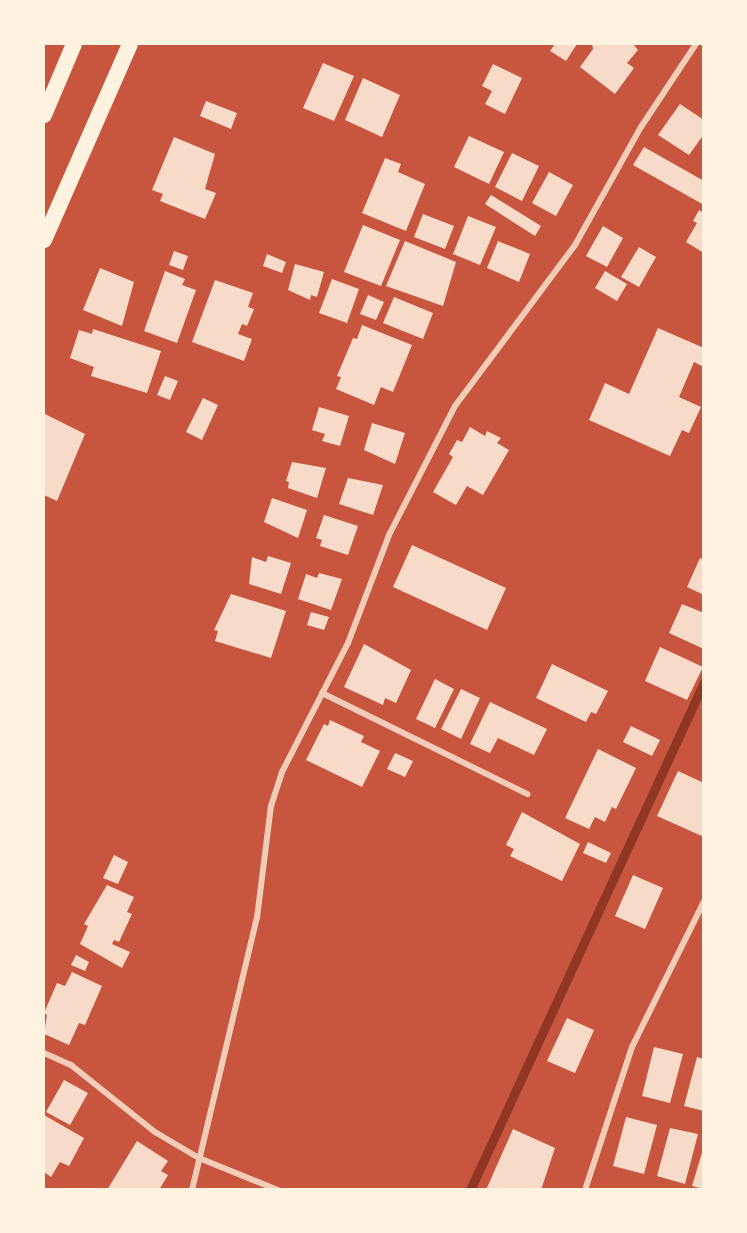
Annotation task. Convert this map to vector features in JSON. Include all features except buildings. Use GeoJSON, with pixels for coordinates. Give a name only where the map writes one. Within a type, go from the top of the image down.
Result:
{"type":"FeatureCollection","features":[{"type":"Feature","properties":{"kind":"highway"},"geometry":{"type":"LineString","coordinates":[[44,115],[74,44]]}},
{"type":"Feature","properties":{"kind":"highway"},"geometry":{"type":"LineString","coordinates":[[44,240],[130,44]]}},
{"type":"Feature","properties":{"kind":"street"},"geometry":{"type":"LineString","coordinates":[[192,1190],[257,918],[271,806],[282,772],[348,643],[388,535],[455,406],[575,245],[640,127],[696,44]]}},
{"type":"Feature","properties":{"kind":"street"},"geometry":{"type":"LineString","coordinates":[[322,693],[527,794]]}},
{"type":"Feature","properties":{"kind":"street"},"geometry":{"type":"LineString","coordinates":[[585,1190],[632,1047],[704,901]]}},
{"type":"Feature","properties":{"kind":"street"},"geometry":{"type":"LineString","coordinates":[[44,1053],[71,1065],[155,1132],[199,1158],[278,1190]]}},
{"type":"Feature","properties":{"kind":"waterway"},"geometry":{"type":"LineString","coordinates":[[470,1190],[704,682]]}}]}
